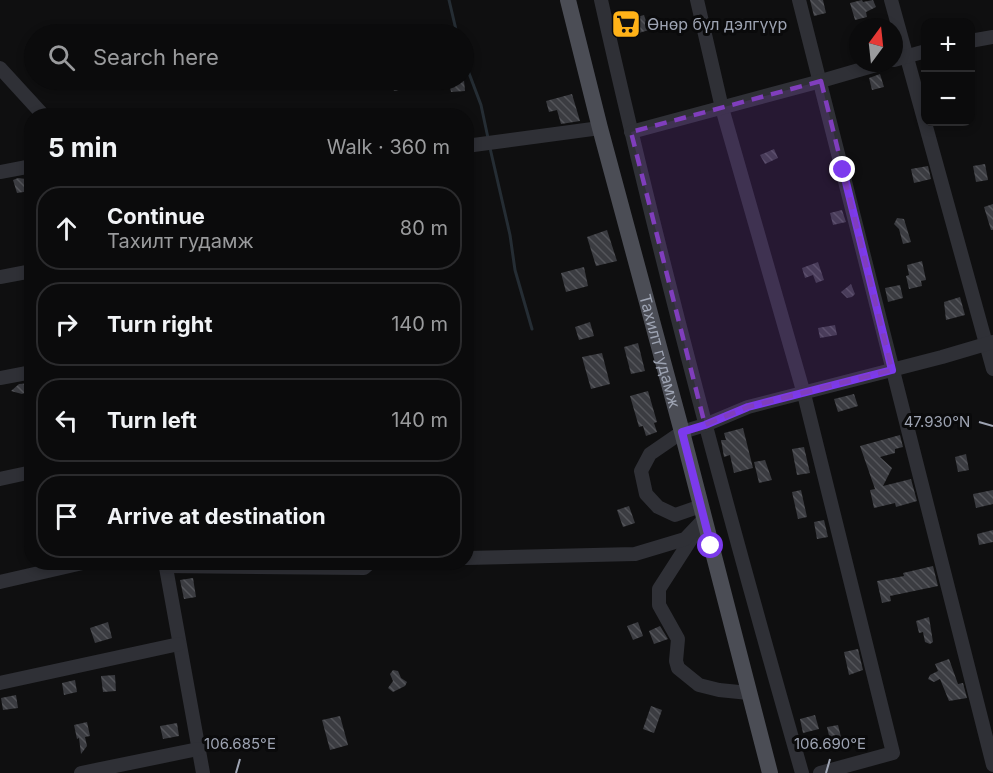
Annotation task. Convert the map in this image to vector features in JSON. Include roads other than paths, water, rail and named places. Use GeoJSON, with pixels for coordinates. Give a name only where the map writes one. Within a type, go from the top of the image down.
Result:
{"type":"FeatureCollection","features":[{"type":"Feature","properties":{"kind":"main road","name":"Тахилт гудамж"},"geometry":{"type":"LineString","coordinates":[[570,0],[600,128],[682,432],[770,773]]}},
{"type":"Feature","properties":{"kind":"street"},"geometry":{"type":"LineString","coordinates":[[601,0],[631,132],[705,425],[802,773]]}},
{"type":"Feature","properties":{"kind":"street"},"geometry":{"type":"LineString","coordinates":[[697,0],[722,108],[804,394],[893,753],[820,773]]}},
{"type":"Feature","properties":{"kind":"street"},"geometry":{"type":"LineString","coordinates":[[799,0],[993,765]]}},
{"type":"Feature","properties":{"kind":"street"},"geometry":{"type":"LineString","coordinates":[[891,0],[894,18]]}},
{"type":"Feature","properties":{"kind":"street"},"geometry":{"type":"LineString","coordinates":[[975,40],[993,37]]}},
{"type":"Feature","properties":{"kind":"street"},"geometry":{"type":"LineString","coordinates":[[903,57],[921,52]]}},
{"type":"Feature","properties":{"kind":"street"},"geometry":{"type":"LineString","coordinates":[[0,68],[37,108]]}},
{"type":"Feature","properties":{"kind":"street"},"geometry":{"type":"LineString","coordinates":[[903,68],[989,343],[993,369]]}},
{"type":"Feature","properties":{"kind":"street"},"geometry":{"type":"LineString","coordinates":[[631,132],[852,72]]}},
{"type":"Feature","properties":{"kind":"street"},"geometry":{"type":"LineString","coordinates":[[474,145],[600,128]]}},
{"type":"Feature","properties":{"kind":"street"},"geometry":{"type":"LineString","coordinates":[[0,172],[24,168]]}},
{"type":"Feature","properties":{"kind":"street"},"geometry":{"type":"LineString","coordinates":[[0,277],[24,272]]}},
{"type":"Feature","properties":{"kind":"street"},"geometry":{"type":"LineString","coordinates":[[703,512],[675,516],[657,507],[646,494],[641,471],[650,454],[682,432],[748,407],[804,394],[989,343]]}},
{"type":"Feature","properties":{"kind":"street"},"geometry":{"type":"LineString","coordinates":[[0,378],[24,374]]}},
{"type":"Feature","properties":{"kind":"street"},"geometry":{"type":"LineString","coordinates":[[0,479],[24,474]]}},
{"type":"Feature","properties":{"kind":"street"},"geometry":{"type":"LineString","coordinates":[[474,558],[635,554],[685,539],[703,512]]}},
{"type":"Feature","properties":{"kind":"street"},"geometry":{"type":"LineString","coordinates":[[703,512],[659,589],[659,605],[678,639],[676,661],[680,671],[699,685],[749,693]]}},
{"type":"Feature","properties":{"kind":"street"},"geometry":{"type":"LineString","coordinates":[[0,582],[52,570]]}},
{"type":"Feature","properties":{"kind":"street"},"geometry":{"type":"LineString","coordinates":[[166,570],[203,773]]}},
{"type":"Feature","properties":{"kind":"street"},"geometry":{"type":"LineString","coordinates":[[0,683],[179,644]]}},
{"type":"Feature","properties":{"kind":"street"},"geometry":{"type":"LineString","coordinates":[[81,773],[198,749]]}},
{"type":"Feature","properties":{"kind":"waterway"},"geometry":{"type":"LineString","coordinates":[[449,0],[455,24]]}},
{"type":"Feature","properties":{"kind":"waterway"},"geometry":{"type":"LineString","coordinates":[[474,86],[481,105],[488,138]]}},
{"type":"Feature","properties":{"kind":"waterway"},"geometry":{"type":"LineString","coordinates":[[490,148],[510,235],[515,270],[532,329]]}},
{"type":"Feature","properties":{"kind":"place","name":"Өнөр бүл дэлгүүр"},"geometry":{"type":"Point","coordinates":[626,24]}}]}
